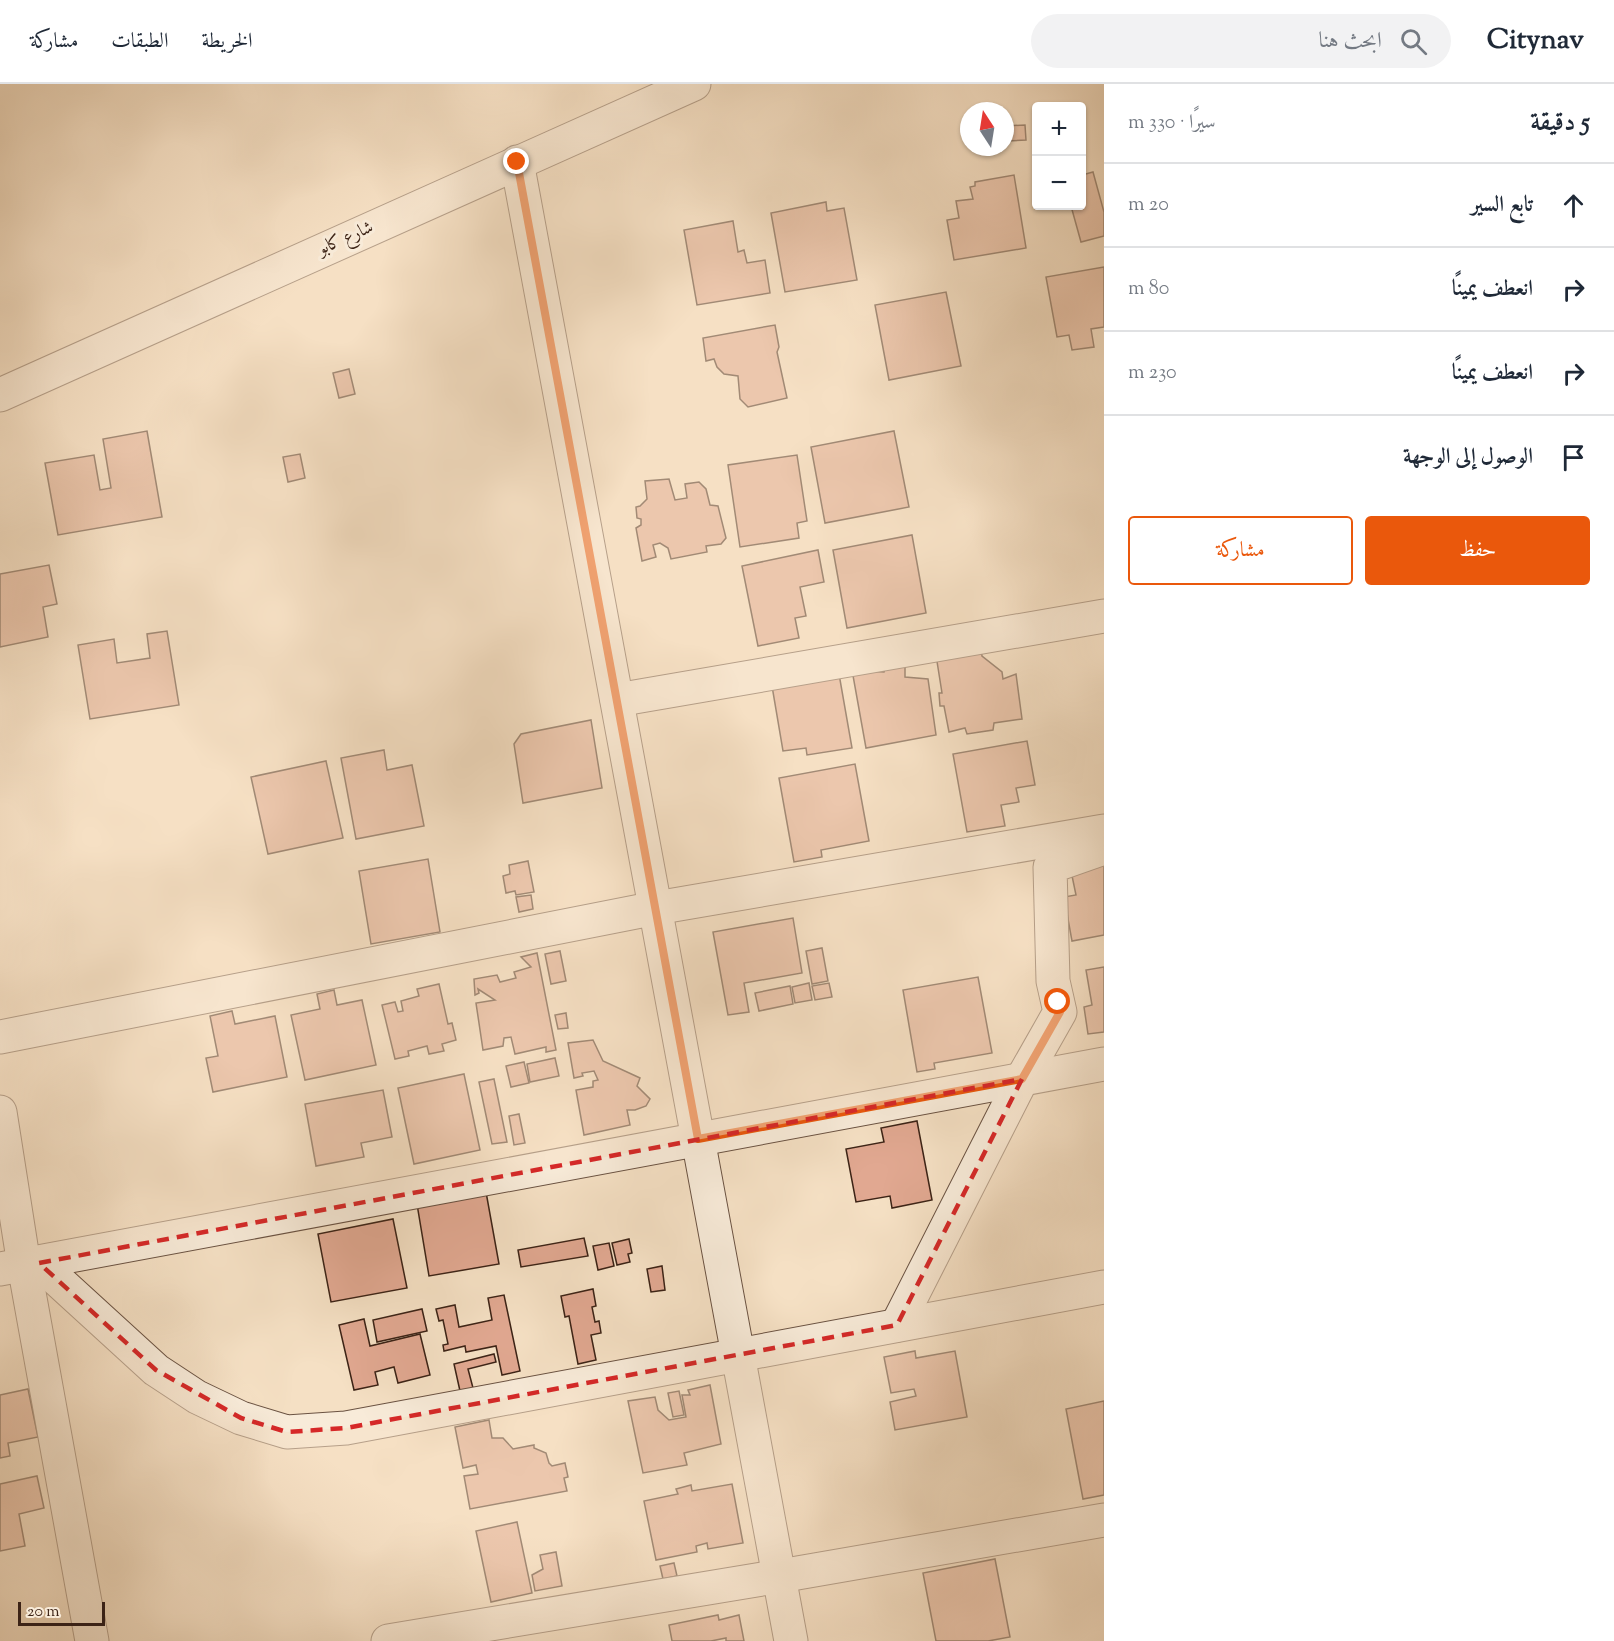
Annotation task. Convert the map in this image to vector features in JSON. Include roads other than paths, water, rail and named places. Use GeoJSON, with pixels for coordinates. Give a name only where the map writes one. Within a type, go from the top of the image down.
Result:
{"type":"FeatureCollection","features":[{"type":"Feature","properties":{"kind":"street","name":"شارع كابو"},"geometry":{"type":"LineString","coordinates":[[0,395],[694,84]]}},
{"type":"Feature","properties":{"kind":"street"},"geometry":{"type":"LineString","coordinates":[[517,162],[791,1641]]}},
{"type":"Feature","properties":{"kind":"street"},"geometry":{"type":"LineString","coordinates":[[616,700],[1104,616]]}},
{"type":"Feature","properties":{"kind":"street"},"geometry":{"type":"LineString","coordinates":[[0,1038],[656,908],[1104,831]]}},
{"type":"Feature","properties":{"kind":"street"},"geometry":{"type":"LineString","coordinates":[[897,1325],[1022,1079],[1060,1012],[1053,981],[1050,867],[1104,848]]}},
{"type":"Feature","properties":{"kind":"street"},"geometry":{"type":"LineString","coordinates":[[21,1266],[1104,1064]]}},
{"type":"Feature","properties":{"kind":"street"},"geometry":{"type":"LineString","coordinates":[[0,1112],[21,1266],[92,1641]]}},
{"type":"Feature","properties":{"kind":"street"},"geometry":{"type":"LineString","coordinates":[[21,1266],[156,1370],[197,1397],[241,1418],[287,1432],[346,1428],[1104,1287]]}},
{"type":"Feature","properties":{"kind":"street"},"geometry":{"type":"LineString","coordinates":[[388,1641],[1104,1520]]}}]}
